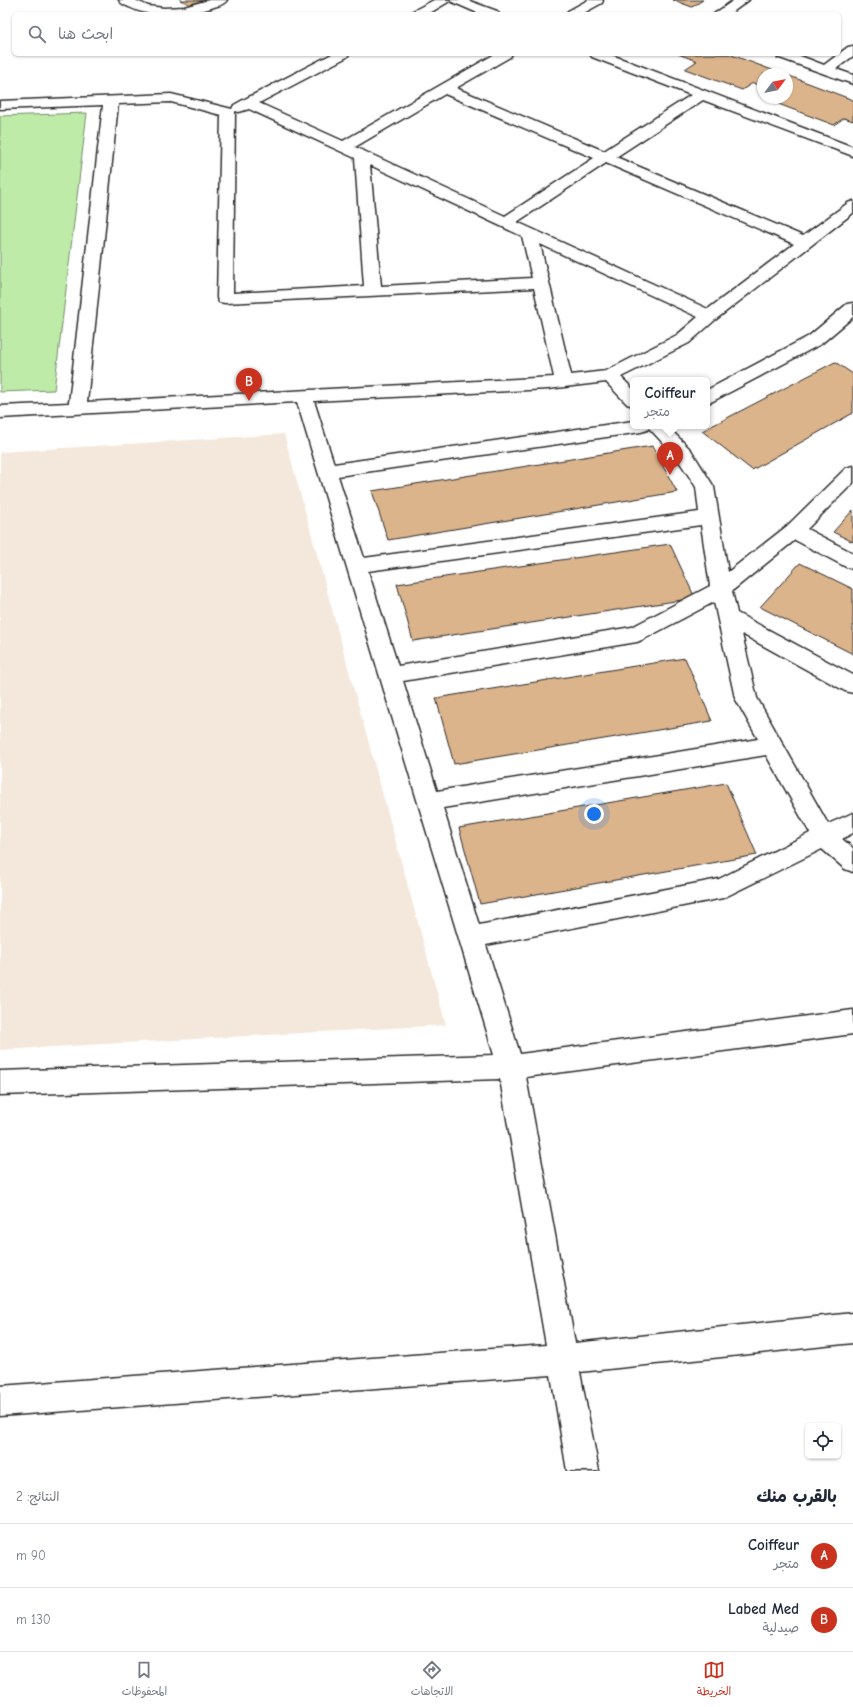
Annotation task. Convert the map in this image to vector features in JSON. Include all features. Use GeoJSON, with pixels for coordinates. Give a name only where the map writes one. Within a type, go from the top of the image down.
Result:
{"type":"FeatureCollection","features":[{"type":"Feature","properties":{"kind":"street"},"geometry":{"type":"LineString","coordinates":[[125,0],[145,9],[169,12],[199,8],[221,0]]}},
{"type":"Feature","properties":{"kind":"street"},"geometry":{"type":"LineString","coordinates":[[422,12],[444,0]]}},
{"type":"Feature","properties":{"kind":"street"},"geometry":{"type":"LineString","coordinates":[[456,0],[487,12]]}},
{"type":"Feature","properties":{"kind":"street"},"geometry":{"type":"LineString","coordinates":[[576,12],[597,0]]}},
{"type":"Feature","properties":{"kind":"street"},"geometry":{"type":"LineString","coordinates":[[724,12],[743,0]]}},
{"type":"Feature","properties":{"kind":"street"},"geometry":{"type":"LineString","coordinates":[[825,70],[853,50]]}},
{"type":"Feature","properties":{"kind":"street"},"geometry":{"type":"LineString","coordinates":[[228,114],[338,56]]}},
{"type":"Feature","properties":{"kind":"street"},"geometry":{"type":"LineString","coordinates":[[344,148],[501,56]]}},
{"type":"Feature","properties":{"kind":"street"},"geometry":{"type":"LineString","coordinates":[[602,56],[853,152]]}},
{"type":"Feature","properties":{"kind":"street"},"geometry":{"type":"LineString","coordinates":[[787,56],[853,80]]}},
{"type":"Feature","properties":{"kind":"street"},"geometry":{"type":"LineString","coordinates":[[445,88],[806,243]]}},
{"type":"Feature","properties":{"kind":"street"},"geometry":{"type":"LineString","coordinates":[[506,222],[702,94]]}},
{"type":"Feature","properties":{"kind":"street"},"geometry":{"type":"LineString","coordinates":[[0,105],[171,98],[228,112],[228,114]]}},
{"type":"Feature","properties":{"kind":"street"},"geometry":{"type":"LineString","coordinates":[[77,408],[111,101]]}},
{"type":"Feature","properties":{"kind":"street"},"geometry":{"type":"LineString","coordinates":[[248,103],[708,316]]}},
{"type":"Feature","properties":{"kind":"street"},"geometry":{"type":"LineString","coordinates":[[228,114],[225,298],[541,284]]}},
{"type":"Feature","properties":{"kind":"street"},"geometry":{"type":"LineString","coordinates":[[362,156],[373,291]]}},
{"type":"Feature","properties":{"kind":"street"},"geometry":{"type":"LineString","coordinates":[[0,412],[548,383],[610,376],[683,339],[708,316],[853,206]]}},
{"type":"Feature","properties":{"kind":"street"},"geometry":{"type":"LineString","coordinates":[[530,234],[564,381]]}},
{"type":"Feature","properties":{"kind":"street"},"geometry":{"type":"LineString","coordinates":[[710,395],[816,340],[853,308]]}},
{"type":"Feature","properties":{"kind":"street"},"geometry":{"type":"LineString","coordinates":[[610,376],[630,397]]}},
{"type":"Feature","properties":{"kind":"street"},"geometry":{"type":"LineString","coordinates":[[304,396],[511,1067],[583,1471]]}},
{"type":"Feature","properties":{"kind":"street"},"geometry":{"type":"LineString","coordinates":[[327,470],[630,428]]}},
{"type":"Feature","properties":{"kind":"street"},"geometry":{"type":"LineString","coordinates":[[661,429],[684,454],[705,488],[721,589],[746,698],[824,837],[853,862]]}},
{"type":"Feature","properties":{"kind":"street"},"geometry":{"type":"LineString","coordinates":[[390,675],[637,634],[721,589],[794,531],[853,472]]}},
{"type":"Feature","properties":{"kind":"street"},"geometry":{"type":"LineString","coordinates":[[356,566],[709,517]]}},
{"type":"Feature","properties":{"kind":"street"},"geometry":{"type":"LineString","coordinates":[[794,531],[853,562]]}},
{"type":"Feature","properties":{"kind":"street"},"geometry":{"type":"LineString","coordinates":[[727,617],[853,685]]}},
{"type":"Feature","properties":{"kind":"street"},"geometry":{"type":"LineString","coordinates":[[428,801],[772,745]]}},
{"type":"Feature","properties":{"kind":"street"},"geometry":{"type":"LineString","coordinates":[[471,937],[723,888],[853,822]]}},
{"type":"Feature","properties":{"kind":"street"},"geometry":{"type":"LineString","coordinates":[[0,1083],[511,1067],[853,1022]]}},
{"type":"Feature","properties":{"kind":"street"},"geometry":{"type":"LineString","coordinates":[[0,1401],[563,1359],[853,1328]]}},
{"type":"Feature","properties":{"kind":"shaded area"},"geometry":{"type":"Polygon","coordinates":[[[284,434],[446,1025],[0,1050],[0,452],[284,434]]]}},
{"type":"Feature","properties":{"kind":"green space"},"geometry":{"type":"Polygon","coordinates":[[[87,113],[54,390],[0,392],[0,116],[87,113]]]}},
{"type":"Feature","properties":{"kind":"building"},"geometry":{"type":"Polygon","coordinates":[[[180,0],[206,0],[193,6],[180,0]]]}},
{"type":"Feature","properties":{"kind":"building"},"geometry":{"type":"Polygon","coordinates":[[[673,0],[703,0],[692,7],[673,0]]]}},
{"type":"Feature","properties":{"kind":"building"},"geometry":{"type":"Polygon","coordinates":[[[683,56],[734,56],[767,68],[757,68],[757,85],[753,83],[742,90],[685,69],[697,61],[683,56]]]}},
{"type":"Feature","properties":{"kind":"building"},"geometry":{"type":"Polygon","coordinates":[[[793,77],[853,100],[853,121],[844,118],[834,125],[778,104],[793,104],[793,77]]]}},
{"type":"Feature","properties":{"kind":"building"},"geometry":{"type":"Polygon","coordinates":[[[835,362],[853,374],[853,413],[752,470],[702,431],[710,429],[710,427],[835,362]]]}},
{"type":"Feature","properties":{"kind":"building"},"geometry":{"type":"Polygon","coordinates":[[[652,446],[677,492],[388,540],[372,491],[652,446]]]}},
{"type":"Feature","properties":{"kind":"building"},"geometry":{"type":"Polygon","coordinates":[[[853,510],[853,542],[833,532],[853,510]]]}},
{"type":"Feature","properties":{"kind":"building"},"geometry":{"type":"Polygon","coordinates":[[[670,544],[695,598],[413,641],[397,584],[670,544]]]}},
{"type":"Feature","properties":{"kind":"building"},"geometry":{"type":"Polygon","coordinates":[[[800,563],[853,589],[853,654],[760,607],[800,563]]]}},
{"type":"Feature","properties":{"kind":"building"},"geometry":{"type":"Polygon","coordinates":[[[685,658],[712,721],[454,764],[436,698],[685,658]]]}},
{"type":"Feature","properties":{"kind":"building"},"geometry":{"type":"Polygon","coordinates":[[[726,783],[757,855],[480,904],[459,828],[726,783]]]}},
{"type":"Feature","properties":{"kind":"place","name":"Labed Med"},"geometry":{"type":"Point","coordinates":[249,401]}},
{"type":"Feature","properties":{"kind":"place","name":"Coiffeur"},"geometry":{"type":"Point","coordinates":[670,475]}}]}
